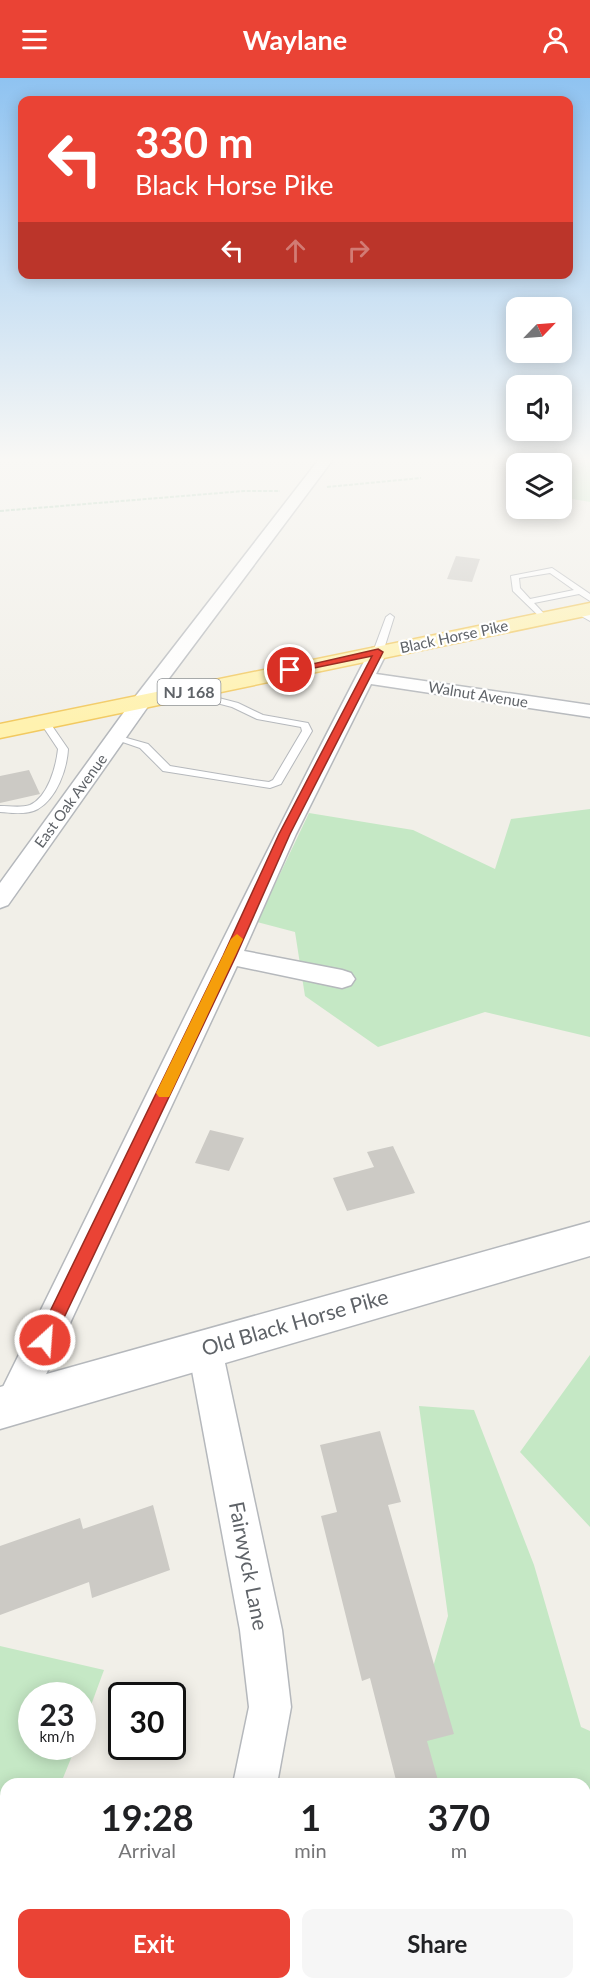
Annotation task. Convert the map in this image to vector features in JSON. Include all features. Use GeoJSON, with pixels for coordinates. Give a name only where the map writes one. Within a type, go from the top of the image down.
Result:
{"type":"FeatureCollection","features":[{"type":"Feature","properties":{"kind":"main road","name":"Black Horse Pike"},"geometry":{"type":"LineString","coordinates":[[0,731],[544,618],[586,605]]}},
{"type":"Feature","properties":{"kind":"street","name":"East Oak Avenue"},"geometry":{"type":"LineString","coordinates":[[0,900],[142,702],[261,547]]}},
{"type":"Feature","properties":{"kind":"street"},"geometry":{"type":"LineString","coordinates":[[7,1406],[229,956],[285,834],[378,652]]}},
{"type":"Feature","properties":{"kind":"street","name":"Walnut Avenue"},"geometry":{"type":"LineString","coordinates":[[365,678],[590,711]]}},
{"type":"Feature","properties":{"kind":"street"},"geometry":{"type":"LineString","coordinates":[[229,956],[342,979]]}},
{"type":"Feature","properties":{"kind":"street","name":"Old Black Horse Pike"},"geometry":{"type":"LineString","coordinates":[[7,1406],[590,1239]]}},
{"type":"Feature","properties":{"kind":"street","name":"Fairwyck Lane"},"geometry":{"type":"LineString","coordinates":[[205,1349],[261,1630],[268,1685],[270,1707],[256,1778]]}},
{"type":"Feature","properties":{"kind":"lane"},"geometry":{"type":"LineString","coordinates":[[544,618],[516,589],[515,576],[552,570],[586,605]]}},
{"type":"Feature","properties":{"kind":"lane"},"geometry":{"type":"LineString","coordinates":[[528,602],[586,605]]}},
{"type":"Feature","properties":{"kind":"lane"},"geometry":{"type":"LineString","coordinates":[[378,652],[390,617]]}},
{"type":"Feature","properties":{"kind":"lane"},"geometry":{"type":"LineString","coordinates":[[116,738],[144,746],[167,769],[270,785],[277,782],[307,731],[305,725],[260,717],[235,705],[212,699],[199,690]]}},
{"type":"Feature","properties":{"kind":"lane"},"geometry":{"type":"LineString","coordinates":[[0,809],[22,809],[38,805],[59,774],[63,749],[45,722]]}},
{"type":"Feature","properties":{"kind":"green space"},"geometry":{"type":"Polygon","coordinates":[[[590,809],[590,1037],[485,1012],[378,1047],[305,996],[295,932],[257,922],[309,813],[413,830],[495,869],[511,819],[590,809]]]}},
{"type":"Feature","properties":{"kind":"green space"},"geometry":{"type":"Polygon","coordinates":[[[590,1355],[590,1527],[520,1452],[590,1355]]]}},
{"type":"Feature","properties":{"kind":"green space"},"geometry":{"type":"Polygon","coordinates":[[[419,1406],[474,1410],[534,1565],[581,1727],[590,1731],[590,1778],[423,1778],[414,1732],[448,1616],[419,1406]]]}},
{"type":"Feature","properties":{"kind":"green space"},"geometry":{"type":"Polygon","coordinates":[[[0,1646],[104,1670],[96,1692],[96,1682],[18,1682],[18,1760],[70,1760],[63,1778],[0,1778],[0,1646]]]}},
{"type":"Feature","properties":{"kind":"building"},"geometry":{"type":"Polygon","coordinates":[[[456,556],[480,559],[472,582],[447,579],[456,556]]]}},
{"type":"Feature","properties":{"kind":"building"},"geometry":{"type":"Polygon","coordinates":[[[29,770],[40,794],[0,803],[0,776],[29,770]]]}},
{"type":"Feature","properties":{"kind":"building"},"geometry":{"type":"Polygon","coordinates":[[[210,1130],[244,1138],[229,1171],[195,1163],[210,1130]]]}},
{"type":"Feature","properties":{"kind":"building"},"geometry":{"type":"Polygon","coordinates":[[[393,1146],[415,1193],[347,1211],[333,1178],[374,1167],[367,1152],[393,1146]]]}},
{"type":"Feature","properties":{"kind":"building"},"geometry":{"type":"Polygon","coordinates":[[[380,1431],[401,1502],[388,1505],[454,1734],[427,1741],[437,1778],[395,1778],[370,1678],[362,1681],[321,1516],[337,1512],[320,1445],[380,1431]]]}},
{"type":"Feature","properties":{"kind":"building"},"geometry":{"type":"Polygon","coordinates":[[[153,1505],[170,1570],[92,1598],[89,1582],[0,1615],[0,1546],[80,1518],[83,1529],[153,1505]]]}},
{"type":"Feature","properties":{"kind":"slow traffic"},"geometry":{"type":"LineString","coordinates":[[164,1093],[237,939]]}},
{"type":"Feature","properties":{"kind":"route"},"geometry":{"type":"LineString","coordinates":[[45,1340],[285,834],[378,652],[290,670]]}}]}
